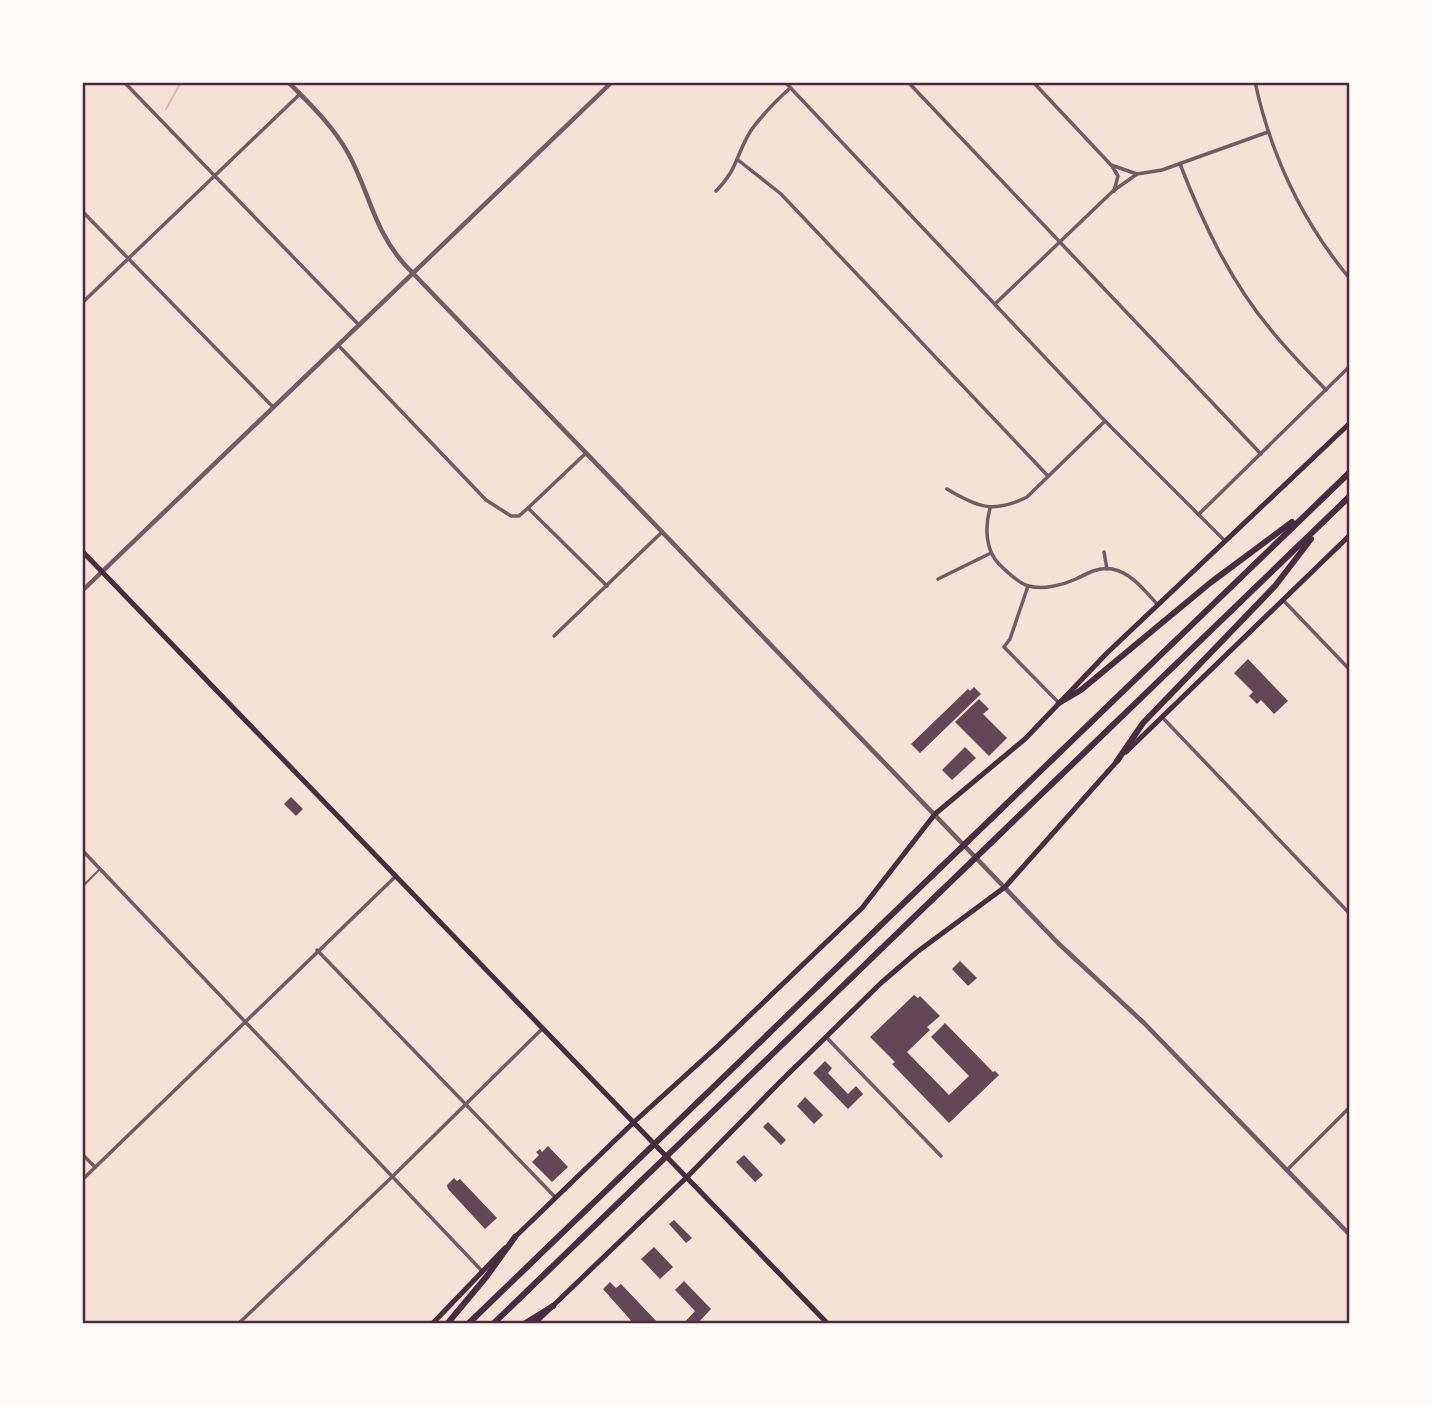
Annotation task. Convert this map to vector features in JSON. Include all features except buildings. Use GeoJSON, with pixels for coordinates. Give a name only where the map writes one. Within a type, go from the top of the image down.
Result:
{"type":"FeatureCollection","features":[{"type":"Feature","properties":{"kind":"highway"},"geometry":{"type":"LineString","coordinates":[[468,1324],[1350,471]]}},
{"type":"Feature","properties":{"kind":"highway"},"geometry":{"type":"LineString","coordinates":[[493,1324],[1350,496]]}},
{"type":"Feature","properties":{"kind":"highway"},"geometry":{"type":"LineString","coordinates":[[1059,703],[1081,690],[1210,583],[1313,507]]}},
{"type":"Feature","properties":{"kind":"highway"},"geometry":{"type":"LineString","coordinates":[[1117,761],[1135,732],[1275,586],[1324,522]]}},
{"type":"Feature","properties":{"kind":"highway"},"geometry":{"type":"LineString","coordinates":[[447,1324],[488,1276],[515,1237]]}},
{"type":"Feature","properties":{"kind":"highway"},"geometry":{"type":"LineString","coordinates":[[524,1324],[553,1306]]}},
{"type":"Feature","properties":{"kind":"main road"},"geometry":{"type":"LineString","coordinates":[[432,1324],[515,1237],[862,908],[935,814],[1025,738],[1224,540],[1350,423]]}},
{"type":"Feature","properties":{"kind":"main road"},"geometry":{"type":"LineString","coordinates":[[534,1324],[902,964],[1005,887],[1117,761],[1161,716],[1350,535]]}},
{"type":"Feature","properties":{"kind":"main road"},"geometry":{"type":"LineString","coordinates":[[82,551],[828,1324]]}},
{"type":"Feature","properties":{"kind":"street"},"geometry":{"type":"LineString","coordinates":[[124,82],[359,325]]}},
{"type":"Feature","properties":{"kind":"street"},"geometry":{"type":"LineString","coordinates":[[288,82],[325,121],[341,143],[358,175],[381,232],[413,273],[1058,943],[1144,1023],[1350,1235]]}},
{"type":"Feature","properties":{"kind":"street"},"geometry":{"type":"LineString","coordinates":[[82,591],[611,82]]}},
{"type":"Feature","properties":{"kind":"street"},"geometry":{"type":"LineString","coordinates":[[785,82],[1105,421],[1224,540]]}},
{"type":"Feature","properties":{"kind":"street"},"geometry":{"type":"LineString","coordinates":[[908,82],[1261,454]]}},
{"type":"Feature","properties":{"kind":"street"},"geometry":{"type":"LineString","coordinates":[[1034,82],[1111,164],[1118,176],[1113,191]]}},
{"type":"Feature","properties":{"kind":"street"},"geometry":{"type":"LineString","coordinates":[[1255,82],[1268,132],[1285,176],[1308,221],[1350,279]]}},
{"type":"Feature","properties":{"kind":"street"},"geometry":{"type":"LineString","coordinates":[[716,191],[728,179],[752,130],[790,88]]}},
{"type":"Feature","properties":{"kind":"street"},"geometry":{"type":"LineString","coordinates":[[82,303],[299,94]]}},
{"type":"Feature","properties":{"kind":"street"},"geometry":{"type":"LineString","coordinates":[[994,304],[1113,191],[1137,174],[1162,170],[1268,132]]}},
{"type":"Feature","properties":{"kind":"street"},"geometry":{"type":"LineString","coordinates":[[737,160],[781,194],[1048,476]]}},
{"type":"Feature","properties":{"kind":"street"},"geometry":{"type":"LineString","coordinates":[[1111,164],[1137,174]]}},
{"type":"Feature","properties":{"kind":"street"},"geometry":{"type":"LineString","coordinates":[[1180,164],[1207,228],[1240,286],[1269,328],[1326,390]]}},
{"type":"Feature","properties":{"kind":"street"},"geometry":{"type":"LineString","coordinates":[[82,211],[273,407]]}},
{"type":"Feature","properties":{"kind":"street"},"geometry":{"type":"LineString","coordinates":[[338,345],[486,500],[511,516],[519,516],[586,453]]}},
{"type":"Feature","properties":{"kind":"street"},"geometry":{"type":"LineString","coordinates":[[1199,514],[1350,366]]}},
{"type":"Feature","properties":{"kind":"street"},"geometry":{"type":"LineString","coordinates":[[947,489],[974,504],[990,508],[1012,504],[1027,497],[1105,421]]}},
{"type":"Feature","properties":{"kind":"street"},"geometry":{"type":"LineString","coordinates":[[528,508],[607,586]]}},
{"type":"Feature","properties":{"kind":"street"},"geometry":{"type":"LineString","coordinates":[[990,508],[986,522],[990,553],[1005,569],[1028,586],[1060,584],[1096,569],[1107,569],[1124,573],[1158,604]]}},
{"type":"Feature","properties":{"kind":"street"},"geometry":{"type":"LineString","coordinates":[[554,636],[662,532]]}},
{"type":"Feature","properties":{"kind":"street"},"geometry":{"type":"LineString","coordinates":[[1104,552],[1107,569]]}},
{"type":"Feature","properties":{"kind":"street"},"geometry":{"type":"LineString","coordinates":[[938,579],[990,553]]}},
{"type":"Feature","properties":{"kind":"street"},"geometry":{"type":"LineString","coordinates":[[1028,586],[1010,639],[1004,647],[1059,703]]}},
{"type":"Feature","properties":{"kind":"street"},"geometry":{"type":"LineString","coordinates":[[1283,600],[1350,670]]}},
{"type":"Feature","properties":{"kind":"street"},"geometry":{"type":"LineString","coordinates":[[1161,716],[1350,914]]}},
{"type":"Feature","properties":{"kind":"street"},"geometry":{"type":"LineString","coordinates":[[82,850],[482,1271]]}},
{"type":"Feature","properties":{"kind":"street"},"geometry":{"type":"LineString","coordinates":[[82,1180],[396,876]]}},
{"type":"Feature","properties":{"kind":"street"},"geometry":{"type":"LineString","coordinates":[[317,950],[556,1198]]}},
{"type":"Feature","properties":{"kind":"street"},"geometry":{"type":"LineString","coordinates":[[241,1323],[543,1028]]}},
{"type":"Feature","properties":{"kind":"street"},"geometry":{"type":"LineString","coordinates":[[826,1037],[941,1156]]}},
{"type":"Feature","properties":{"kind":"street"},"geometry":{"type":"LineString","coordinates":[[1287,1171],[1350,1107]]}},
{"type":"Feature","properties":{"kind":"street"},"geometry":{"type":"LineString","coordinates":[[82,1154],[96,1168]]}},
{"type":"Feature","properties":{"kind":"lane"},"geometry":{"type":"LineString","coordinates":[[82,887],[101,869]]}},
{"type":"Feature","properties":{"kind":"waterway"},"geometry":{"type":"LineString","coordinates":[[166,109],[181,82]]}}]}
